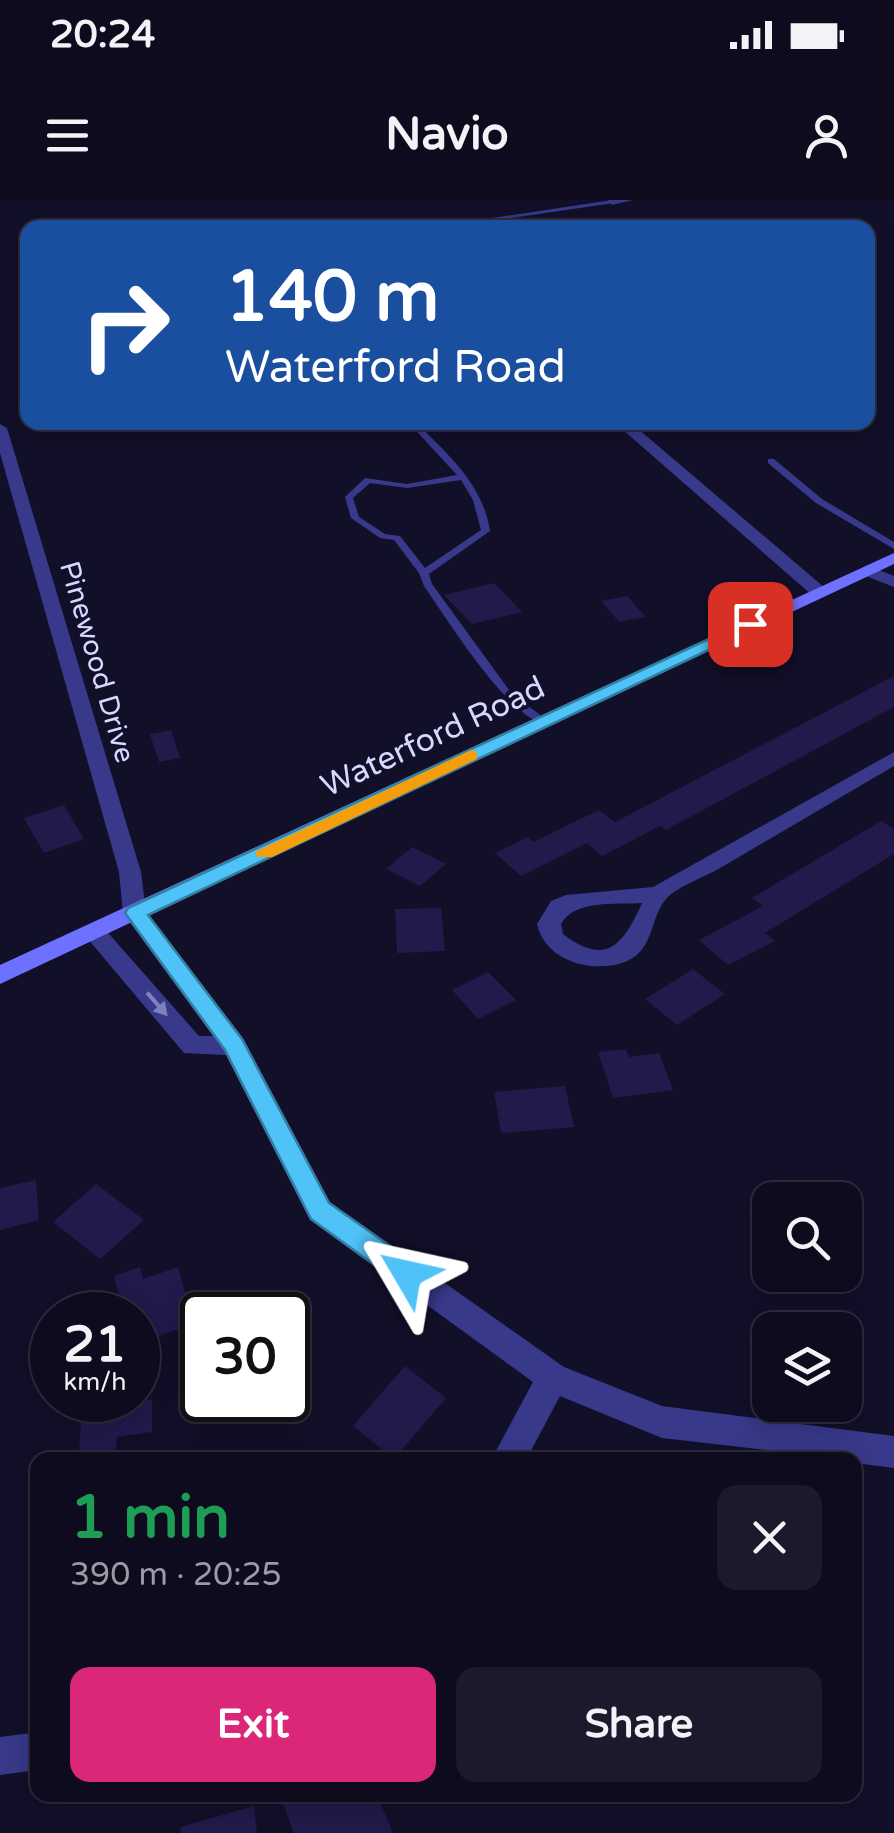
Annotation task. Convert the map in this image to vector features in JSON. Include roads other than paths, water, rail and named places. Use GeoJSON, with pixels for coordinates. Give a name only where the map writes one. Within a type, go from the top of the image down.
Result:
{"type":"FeatureCollection","features":[{"type":"Feature","properties":{"kind":"main road","name":"Waterford Road"},"geometry":{"type":"LineString","coordinates":[[0,976],[892,557]]}},
{"type":"Feature","properties":{"kind":"street"},"geometry":{"type":"LineString","coordinates":[[612,202],[628,200]]}},
{"type":"Feature","properties":{"kind":"street","name":"Pinewood Drive"},"geometry":{"type":"LineString","coordinates":[[0,428],[130,872],[135,913]]}},
{"type":"Feature","properties":{"kind":"street"},"geometry":{"type":"LineString","coordinates":[[630,430],[819,592]]}},
{"type":"Feature","properties":{"kind":"street"},"geometry":{"type":"LineString","coordinates":[[867,570],[894,582]]}},
{"type":"Feature","properties":{"kind":"street"},"geometry":{"type":"LineString","coordinates":[[658,894],[894,758]]}},
{"type":"Feature","properties":{"kind":"street"},"geometry":{"type":"LineString","coordinates":[[135,913],[234,1045],[320,1211],[553,1378],[662,1422],[894,1452]]}},
{"type":"Feature","properties":{"kind":"street"},"geometry":{"type":"LineString","coordinates":[[94,932],[193,1046],[234,1045]]}},
{"type":"Feature","properties":{"kind":"street"},"geometry":{"type":"LineString","coordinates":[[512,1452],[553,1378]]}},
{"type":"Feature","properties":{"kind":"street"},"geometry":{"type":"LineString","coordinates":[[0,1756],[30,1752]]}},
{"type":"Feature","properties":{"kind":"lane"},"geometry":{"type":"LineString","coordinates":[[485,220],[612,202]]}},
{"type":"Feature","properties":{"kind":"lane"},"geometry":{"type":"LineString","coordinates":[[419,430],[478,495],[486,512],[486,531],[424,573]]}},
{"type":"Feature","properties":{"kind":"lane"},"geometry":{"type":"LineString","coordinates":[[771,461],[892,557]]}},
{"type":"Feature","properties":{"kind":"lane"},"geometry":{"type":"LineString","coordinates":[[461,477],[407,486],[368,480],[349,497],[355,518],[384,536],[397,538],[508,696],[542,722]]}}]}
